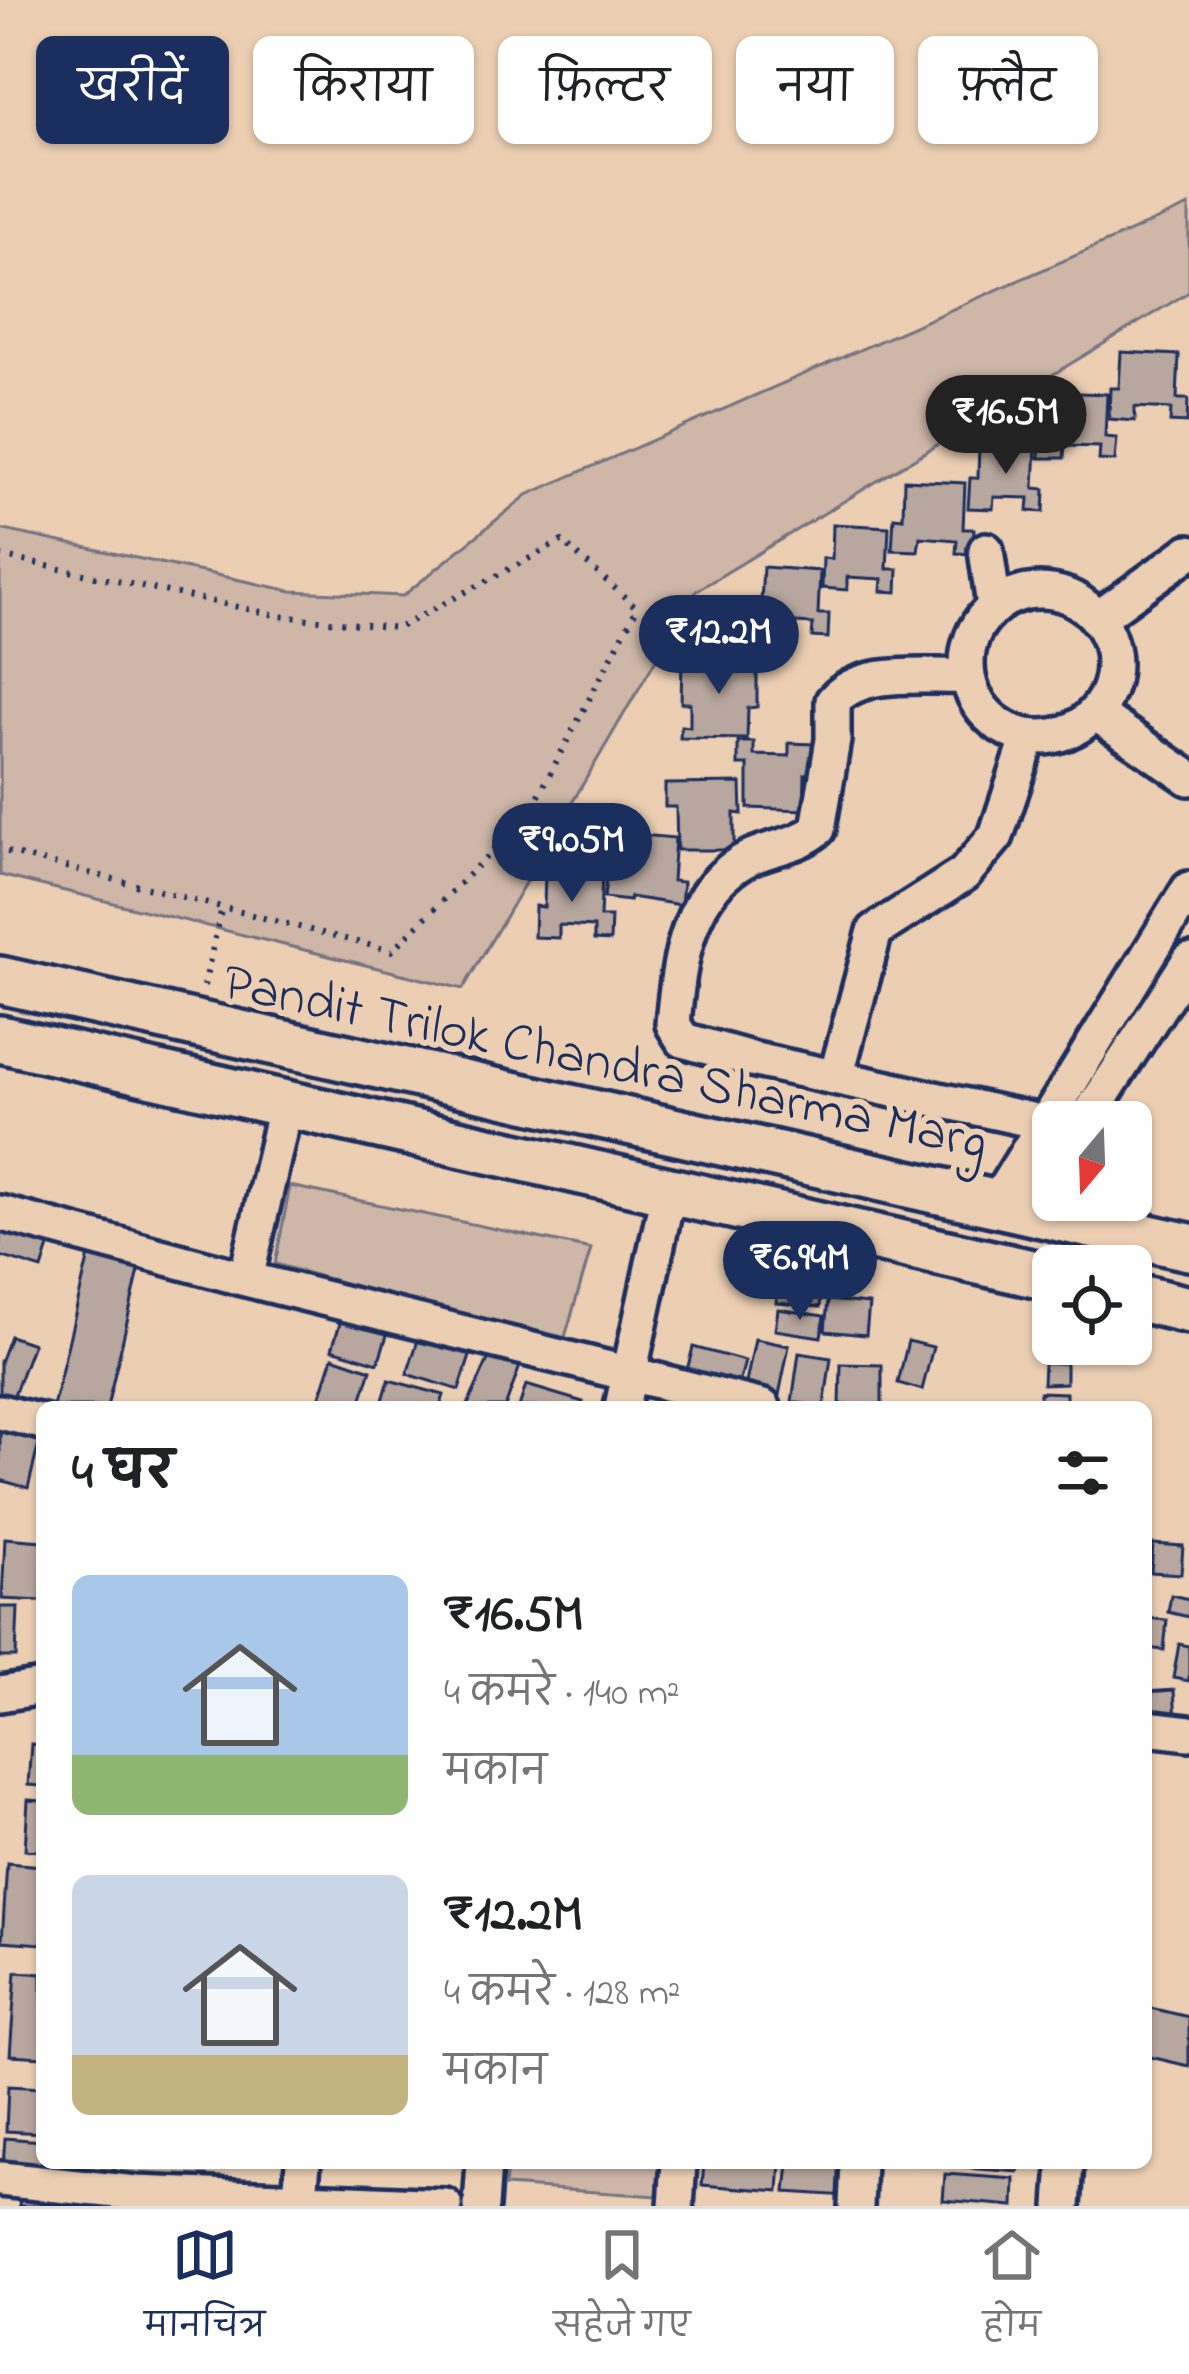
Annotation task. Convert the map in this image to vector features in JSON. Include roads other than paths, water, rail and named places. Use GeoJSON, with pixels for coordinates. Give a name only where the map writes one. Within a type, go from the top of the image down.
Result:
{"type":"FeatureCollection","features":[{"type":"Feature","properties":{"kind":"main road","name":"Pandit Trilok Chandra Sharma Marg"},"geometry":{"type":"LineString","coordinates":[[0,980],[1189,1246]]}},
{"type":"Feature","properties":{"kind":"main road","name":"Pandit Trilok Chandra Sharma Marg"},"geometry":{"type":"LineString","coordinates":[[0,1039],[1032,1273]]}},
{"type":"Feature","properties":{"kind":"main road"},"geometry":{"type":"LineString","coordinates":[[1152,1301],[1189,1310]]}},
{"type":"Feature","properties":{"kind":"street"},"geometry":{"type":"LineString","coordinates":[[986,550],[994,606]]}},
{"type":"Feature","properties":{"kind":"street"},"geometry":{"type":"LineString","coordinates":[[1097,619],[1189,552]]}},
{"type":"Feature","properties":{"kind":"street"},"geometry":{"type":"LineString","coordinates":[[1039,590],[1063,594],[1085,605],[1111,645],[1114,669],[1108,693],[1095,713],[1076,728],[1029,737],[1005,729],[986,714],[968,676],[968,646],[978,624],[994,606],[1039,590]]}},
{"type":"Feature","properties":{"kind":"street"},"geometry":{"type":"LineString","coordinates":[[968,676],[867,680],[844,688],[833,701],[833,740],[818,829],[801,843],[768,849],[729,868],[688,925],[673,1024],[683,1040],[1032,1121]]}},
{"type":"Feature","properties":{"kind":"street"},"geometry":{"type":"LineString","coordinates":[[1095,713],[1189,778]]}},
{"type":"Feature","properties":{"kind":"street"},"geometry":{"type":"LineString","coordinates":[[836,1077],[875,931],[964,874],[996,836],[1029,737]]}},
{"type":"Feature","properties":{"kind":"street"},"geometry":{"type":"LineString","coordinates":[[1060,1101],[1189,889]]}},
{"type":"Feature","properties":{"kind":"street"},"geometry":{"type":"LineString","coordinates":[[1103,1101],[1173,1017],[1189,961]]}},
{"type":"Feature","properties":{"kind":"street"},"geometry":{"type":"LineString","coordinates":[[246,1279],[285,1107]]}},
{"type":"Feature","properties":{"kind":"street"},"geometry":{"type":"LineString","coordinates":[[1011,1206],[1032,1157]]}},
{"type":"Feature","properties":{"kind":"street"},"geometry":{"type":"LineString","coordinates":[[1011,1206],[1032,1188]]}},
{"type":"Feature","properties":{"kind":"street"},"geometry":{"type":"LineString","coordinates":[[625,1391],[669,1189]]}},
{"type":"Feature","properties":{"kind":"street"},"geometry":{"type":"LineString","coordinates":[[0,1213],[246,1279],[625,1391],[712,1401]]}},
{"type":"Feature","properties":{"kind":"street"},"geometry":{"type":"LineString","coordinates":[[0,1412],[36,1421]]}},
{"type":"Feature","properties":{"kind":"street"},"geometry":{"type":"LineString","coordinates":[[0,1694],[36,1689]]}},
{"type":"Feature","properties":{"kind":"street"},"geometry":{"type":"LineString","coordinates":[[1152,1729],[1189,1733]]}},
{"type":"Feature","properties":{"kind":"street"},"geometry":{"type":"LineString","coordinates":[[299,2202],[302,2169]]}},
{"type":"Feature","properties":{"kind":"street"},"geometry":{"type":"LineString","coordinates":[[481,2206],[484,2169]]}},
{"type":"Feature","properties":{"kind":"street"},"geometry":{"type":"LineString","coordinates":[[676,2206],[679,2169]]}},
{"type":"Feature","properties":{"kind":"street"},"geometry":{"type":"LineString","coordinates":[[856,2206],[858,2169]]}},
{"type":"Feature","properties":{"kind":"street"},"geometry":{"type":"LineString","coordinates":[[1063,2206],[1066,2169]]}},
{"type":"Feature","properties":{"kind":"street"},"geometry":{"type":"LineString","coordinates":[[0,2179],[299,2202],[445,2206]]}}]}
